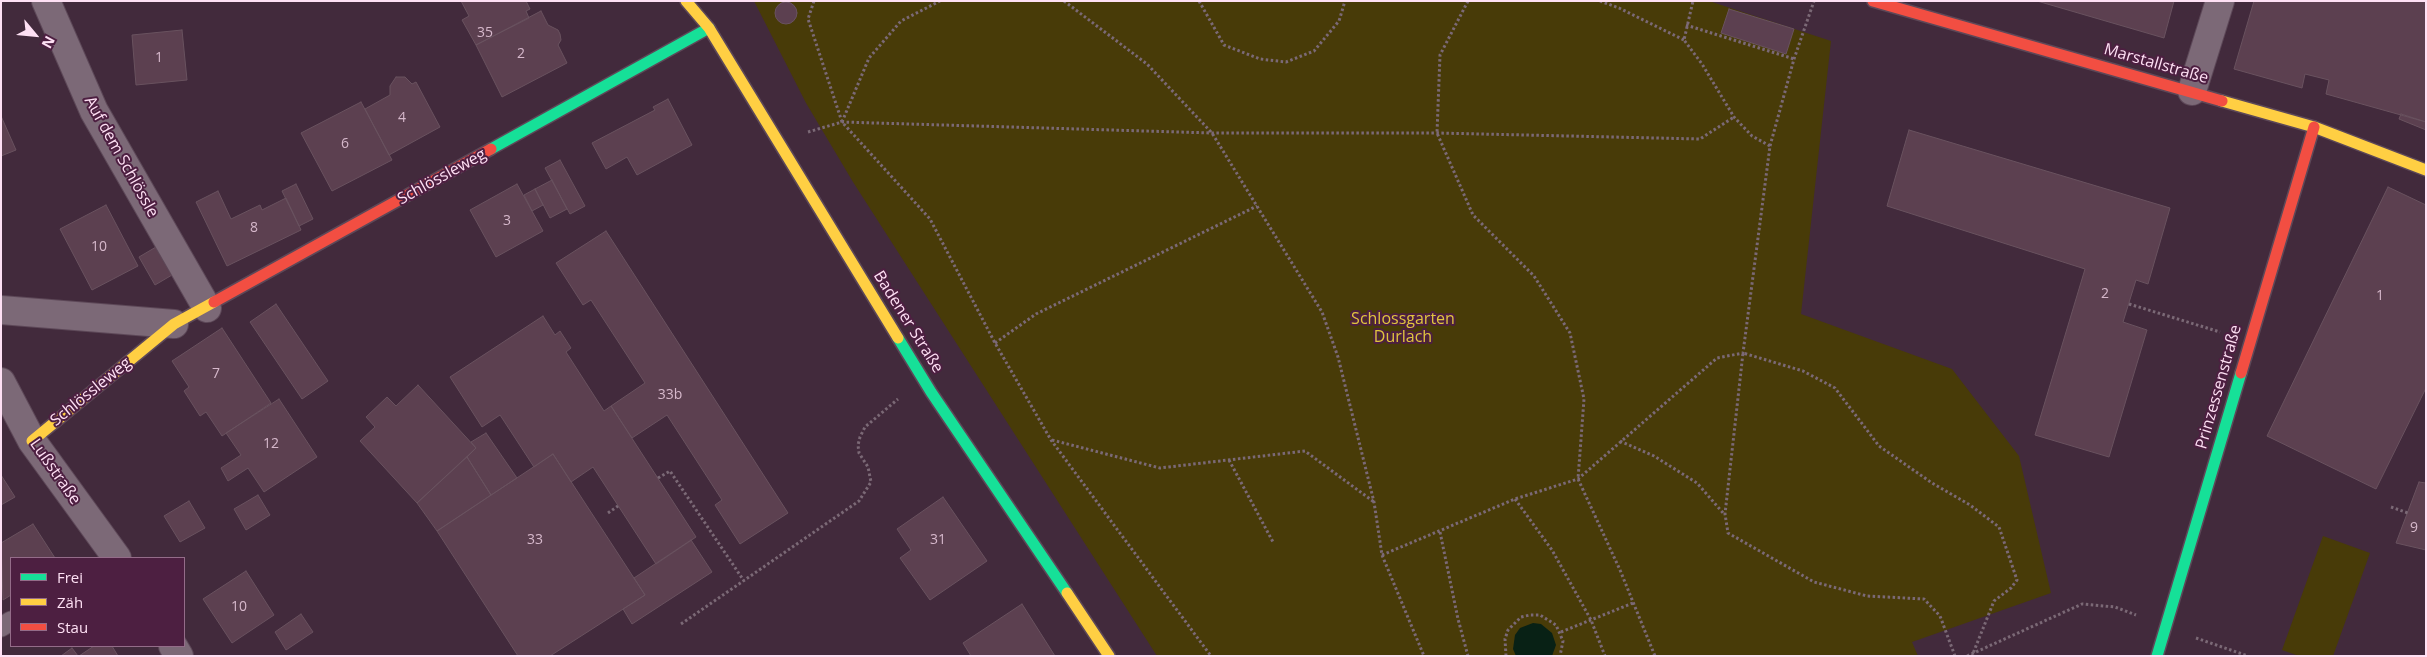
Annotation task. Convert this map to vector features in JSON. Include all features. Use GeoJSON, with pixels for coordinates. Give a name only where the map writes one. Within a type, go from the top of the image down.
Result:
{"type":"FeatureCollection","features":[{"type":"Feature","properties":{"kind":"street","name":"Auf dem Schlössle"},"geometry":{"type":"LineString","coordinates":[[46,1],[94,111],[206,308]]}},
{"type":"Feature","properties":{"kind":"street","name":"Badener Straße"},"geometry":{"type":"LineString","coordinates":[[686,1],[709,28],[924,378],[1110,656]]}},
{"type":"Feature","properties":{"kind":"street","name":"Marstallstraße"},"geometry":{"type":"LineString","coordinates":[[1874,1],[2314,127],[2426,170]]}},
{"type":"Feature","properties":{"kind":"street"},"geometry":{"type":"LineString","coordinates":[[2192,92],[2220,1]]}},
{"type":"Feature","properties":{"kind":"street","name":"Schlössleweg"},"geometry":{"type":"LineString","coordinates":[[32,441],[174,324],[709,28]]}},
{"type":"Feature","properties":{"kind":"street","name":"Prinzessenstraße"},"geometry":{"type":"LineString","coordinates":[[2157,656],[2314,127]]}},
{"type":"Feature","properties":{"kind":"street"},"geometry":{"type":"LineString","coordinates":[[1,310],[174,324]]}},
{"type":"Feature","properties":{"kind":"street","name":"Lußstraße"},"geometry":{"type":"LineString","coordinates":[[1,382],[32,441],[116,557]]}},
{"type":"Feature","properties":{"kind":"path"},"geometry":{"type":"LineString","coordinates":[[814,1],[808,19],[842,122],[930,219],[995,343],[1051,440],[1211,656]]}},
{"type":"Feature","properties":{"kind":"path"},"geometry":{"type":"LineString","coordinates":[[842,122],[869,58],[901,21],[940,1]]}},
{"type":"Feature","properties":{"kind":"path"},"geometry":{"type":"LineString","coordinates":[[1064,1],[1147,64],[1212,133],[1322,312],[1338,357],[1374,502],[1382,555],[1424,656]]}},
{"type":"Feature","properties":{"kind":"path"},"geometry":{"type":"LineString","coordinates":[[1199,1],[1224,45],[1260,59],[1286,62],[1314,51],[1339,21],[1345,1]]}},
{"type":"Feature","properties":{"kind":"path"},"geometry":{"type":"LineString","coordinates":[[1468,1],[1440,55],[1437,133],[1473,215],[1534,276],[1570,333],[1584,399],[1578,479],[1620,570],[1655,656]]}},
{"type":"Feature","properties":{"kind":"path"},"geometry":{"type":"LineString","coordinates":[[1600,1],[1619,8],[1684,40],[1702,64],[1734,117],[1752,136],[1770,146]]}},
{"type":"Feature","properties":{"kind":"path"},"geometry":{"type":"LineString","coordinates":[[1684,40],[1693,1]]}},
{"type":"Feature","properties":{"kind":"path"},"geometry":{"type":"LineString","coordinates":[[1814,1],[1794,59],[1770,146],[1743,353],[1725,514],[1728,533],[1814,582],[1867,596],[1924,599],[1940,616],[1955,656]]}},
{"type":"Feature","properties":{"kind":"path"},"geometry":{"type":"LineString","coordinates":[[1686,25],[1794,59]]}},
{"type":"Feature","properties":{"kind":"path"},"geometry":{"type":"LineString","coordinates":[[813,129],[842,122],[1212,133],[1437,133],[1700,139],[1734,117]]}},
{"type":"Feature","properties":{"kind":"path"},"geometry":{"type":"LineString","coordinates":[[995,343],[1036,314],[1257,206]]}},
{"type":"Feature","properties":{"kind":"path"},"geometry":{"type":"LineString","coordinates":[[2129,304],[2249,341]]}},
{"type":"Feature","properties":{"kind":"path"},"geometry":{"type":"LineString","coordinates":[[1382,555],[1515,499],[1578,479],[1717,358],[1743,353],[1803,371],[1835,388],[1879,446],[1932,483],[1970,505],[1999,527],[2017,580],[2011,588],[1994,600],[1970,655]]}},
{"type":"Feature","properties":{"kind":"path"},"geometry":{"type":"LineString","coordinates":[[681,624],[859,501],[871,482],[868,467],[859,453],[858,446],[865,427],[924,378]]}},
{"type":"Feature","properties":{"kind":"path"},"geometry":{"type":"LineString","coordinates":[[1051,440],[1160,468],[1305,451],[1374,502]]}},
{"type":"Feature","properties":{"kind":"path"},"geometry":{"type":"LineString","coordinates":[[1620,441],[1654,456],[1697,484],[1725,514]]}},
{"type":"Feature","properties":{"kind":"path"},"geometry":{"type":"LineString","coordinates":[[1229,460],[1273,542]]}},
{"type":"Feature","properties":{"kind":"path"},"geometry":{"type":"LineString","coordinates":[[658,478],[670,471],[744,581]]}},
{"type":"Feature","properties":{"kind":"path"},"geometry":{"type":"LineString","coordinates":[[1515,499],[1552,550],[1591,620],[1605,656]]}},
{"type":"Feature","properties":{"kind":"path"},"geometry":{"type":"LineString","coordinates":[[608,513],[618,506]]}},
{"type":"Feature","properties":{"kind":"path"},"geometry":{"type":"LineString","coordinates":[[2391,507],[2408,513]]}},
{"type":"Feature","properties":{"kind":"path"},"geometry":{"type":"LineString","coordinates":[[1440,532],[1458,619],[1468,656]]}},
{"type":"Feature","properties":{"kind":"path"},"geometry":{"type":"LineString","coordinates":[[1561,632],[1633,603]]}},
{"type":"Feature","properties":{"kind":"path"},"geometry":{"type":"LineString","coordinates":[[1970,655],[2082,604],[2115,607],[2248,656]]}},
{"type":"Feature","properties":{"kind":"path"},"geometry":{"type":"LineString","coordinates":[[1506,656],[1505,639],[1508,630],[1521,617],[1540,615],[1548,618],[1561,632],[1563,641],[1560,656]]}},
{"type":"Feature","properties":{"kind":"green space","name":"Schlossgarten Durlach"},"geometry":{"type":"Polygon","coordinates":[[[754,1],[1709,1],[1831,41],[1801,314],[1952,369],[2019,456],[2051,593],[1912,642],[1918,656],[1157,656],[853,182],[806,103],[754,1]]]}},
{"type":"Feature","properties":{"kind":"green space"},"geometry":{"type":"Polygon","coordinates":[[[2323,536],[2370,553],[2333,656],[2299,656],[2282,650],[2323,536]]]}},
{"type":"Feature","properties":{"kind":"shaded area"},"geometry":{"type":"Polygon","coordinates":[[[1533,623],[1541,624],[1552,633],[1556,645],[1552,656],[1516,656],[1513,649],[1515,635],[1520,628],[1533,623]]]}},
{"type":"Feature","properties":{"kind":"building"},"geometry":{"type":"Polygon","coordinates":[[[461,1],[526,1],[530,9],[526,11],[529,18],[476,45],[462,20],[469,16],[461,1]]]}},
{"type":"Feature","properties":{"kind":"building"},"geometry":{"type":"Polygon","coordinates":[[[2037,1],[2174,1],[2164,38],[2037,1]]]}},
{"type":"Feature","properties":{"kind":"building"},"geometry":{"type":"Polygon","coordinates":[[[2254,1],[2426,1],[2426,122],[2326,94],[2329,80],[2305,74],[2302,88],[2234,69],[2254,1]]]}},
{"type":"Feature","properties":{"kind":"building"},"geometry":{"type":"Polygon","coordinates":[[[786,2],[794,5],[797,13],[794,21],[786,24],[778,21],[775,13],[778,5],[786,2]]]}},
{"type":"Feature","properties":{"kind":"building"},"geometry":{"type":"Polygon","coordinates":[[[1729,9],[1794,29],[1786,54],[1721,33],[1729,9]]]}},
{"type":"Feature","properties":{"kind":"building"},"geometry":{"type":"Polygon","coordinates":[[[541,11],[548,25],[558,30],[560,34],[561,40],[558,45],[567,63],[502,97],[476,45],[541,11]]]}},
{"type":"Feature","properties":{"kind":"building"},"geometry":{"type":"Polygon","coordinates":[[[182,30],[187,80],[136,85],[132,35],[182,30]]]}},
{"type":"Feature","properties":{"kind":"building"},"geometry":{"type":"Polygon","coordinates":[[[396,77],[405,77],[412,84],[416,82],[440,127],[389,155],[365,109],[390,95],[390,86],[396,77]]]}},
{"type":"Feature","properties":{"kind":"building"},"geometry":{"type":"Polygon","coordinates":[[[668,99],[692,145],[637,175],[627,157],[606,169],[592,143],[655,110],[653,107],[668,99]]]}},
{"type":"Feature","properties":{"kind":"building"},"geometry":{"type":"Polygon","coordinates":[[[361,102],[392,160],[332,191],[301,133],[361,102]]]}},
{"type":"Feature","properties":{"kind":"building"},"geometry":{"type":"Polygon","coordinates":[[[2401,114],[2426,122],[2426,130],[2399,119],[2401,114]]]}},
{"type":"Feature","properties":{"kind":"building"},"geometry":{"type":"Polygon","coordinates":[[[1,116],[16,150],[1,156],[1,116]]]}},
{"type":"Feature","properties":{"kind":"building"},"geometry":{"type":"Polygon","coordinates":[[[1909,130],[2170,208],[2148,284],[2136,280],[2123,322],[2147,330],[2109,457],[2035,435],[2085,269],[1887,206],[1909,130]]]}},
{"type":"Feature","properties":{"kind":"building"},"geometry":{"type":"Polygon","coordinates":[[[560,160],[585,206],[570,214],[545,168],[560,160]]]}},
{"type":"Feature","properties":{"kind":"building"},"geometry":{"type":"Polygon","coordinates":[[[552,180],[567,209],[550,218],[535,189],[552,180]]]}},
{"type":"Feature","properties":{"kind":"building"},"geometry":{"type":"Polygon","coordinates":[[[296,184],[313,219],[299,226],[282,191],[296,184]]]}},
{"type":"Feature","properties":{"kind":"building"},"geometry":{"type":"Polygon","coordinates":[[[517,184],[543,231],[496,257],[470,210],[517,184]]]}},
{"type":"Feature","properties":{"kind":"building"},"geometry":{"type":"Polygon","coordinates":[[[2388,187],[2426,205],[2426,388],[2376,489],[2267,436],[2388,187]]]}},
{"type":"Feature","properties":{"kind":"building"},"geometry":{"type":"Polygon","coordinates":[[[535,189],[543,205],[532,211],[524,195],[535,189]]]}},
{"type":"Feature","properties":{"kind":"building"},"geometry":{"type":"Polygon","coordinates":[[[218,191],[231,219],[260,205],[262,210],[286,198],[301,230],[227,266],[196,202],[218,191]]]}},
{"type":"Feature","properties":{"kind":"building"},"geometry":{"type":"Polygon","coordinates":[[[106,205],[138,266],[92,290],[60,229],[106,205]]]}},
{"type":"Feature","properties":{"kind":"building"},"geometry":{"type":"Polygon","coordinates":[[[606,231],[788,513],[740,544],[715,505],[722,500],[667,415],[632,438],[611,406],[645,383],[591,300],[583,305],[556,263],[606,231]]]}},
{"type":"Feature","properties":{"kind":"building"},"geometry":{"type":"Polygon","coordinates":[[[156,247],[172,275],[155,285],[139,257],[156,247]]]}},
{"type":"Feature","properties":{"kind":"building"},"geometry":{"type":"Polygon","coordinates":[[[276,304],[328,381],[302,399],[250,322],[276,304]]]}},
{"type":"Feature","properties":{"kind":"building"},"geometry":{"type":"Polygon","coordinates":[[[543,316],[555,335],[560,331],[571,348],[566,352],[604,411],[611,406],[696,537],[656,564],[593,467],[571,482],[553,454],[534,467],[500,415],[482,427],[450,377],[543,316]]]}},
{"type":"Feature","properties":{"kind":"building"},"geometry":{"type":"Polygon","coordinates":[[[222,328],[271,403],[222,436],[206,412],[200,416],[184,391],[189,387],[172,361],[222,328]]]}},
{"type":"Feature","properties":{"kind":"building"},"geometry":{"type":"Polygon","coordinates":[[[418,385],[476,448],[417,503],[360,441],[375,427],[366,417],[387,397],[396,406],[418,385]]]}},
{"type":"Feature","properties":{"kind":"building"},"geometry":{"type":"Polygon","coordinates":[[[279,399],[317,457],[264,492],[248,468],[228,481],[221,468],[241,455],[226,433],[279,399]]]}},
{"type":"Feature","properties":{"kind":"building"},"geometry":{"type":"Polygon","coordinates":[[[486,433],[517,478],[491,495],[467,457],[476,448],[471,442],[486,433]]]}},
{"type":"Feature","properties":{"kind":"building"},"geometry":{"type":"Polygon","coordinates":[[[553,454],[645,595],[550,656],[518,656],[437,531],[553,454]]]}},
{"type":"Feature","properties":{"kind":"building"},"geometry":{"type":"Polygon","coordinates":[[[467,457],[491,495],[437,531],[417,503],[467,457]]]}},
{"type":"Feature","properties":{"kind":"building"},"geometry":{"type":"Polygon","coordinates":[[[1,475],[15,497],[1,505],[1,475]]]}},
{"type":"Feature","properties":{"kind":"building"},"geometry":{"type":"Polygon","coordinates":[[[2419,482],[2426,483],[2426,550],[2396,543],[2419,482]]]}},
{"type":"Feature","properties":{"kind":"building"},"geometry":{"type":"Polygon","coordinates":[[[258,495],[270,515],[246,530],[234,509],[258,495]]]}},
{"type":"Feature","properties":{"kind":"building"},"geometry":{"type":"Polygon","coordinates":[[[943,497],[987,561],[930,600],[900,558],[911,550],[897,529],[943,497]]]}},
{"type":"Feature","properties":{"kind":"building"},"geometry":{"type":"Polygon","coordinates":[[[189,501],[205,528],[180,542],[164,516],[189,501]]]}},
{"type":"Feature","properties":{"kind":"building"},"geometry":{"type":"Polygon","coordinates":[[[33,524],[54,557],[10,557],[10,596],[3,600],[1,543],[33,524]]]}},
{"type":"Feature","properties":{"kind":"building"},"geometry":{"type":"Polygon","coordinates":[[[691,540],[712,572],[632,624],[623,609],[645,595],[634,578],[691,540]]]}},
{"type":"Feature","properties":{"kind":"building"},"geometry":{"type":"Polygon","coordinates":[[[246,571],[274,615],[232,643],[203,599],[246,571]]]}},
{"type":"Feature","properties":{"kind":"building"},"geometry":{"type":"Polygon","coordinates":[[[1022,604],[1055,656],[971,656],[963,643],[1022,604]]]}},
{"type":"Feature","properties":{"kind":"building"},"geometry":{"type":"Polygon","coordinates":[[[301,614],[313,632],[286,650],[275,632],[301,614]]]}},
{"type":"Feature","properties":{"kind":"building"},"geometry":{"type":"Polygon","coordinates":[[[92,647],[113,647],[118,656],[79,656],[92,647]]]}},
{"type":"Feature","properties":{"kind":"building"},"geometry":{"type":"Polygon","coordinates":[[[72,648],[78,656],[61,656],[72,648]]]}},
{"type":"Feature","properties":{"kind":"traffic: fast"},"geometry":{"type":"LineString","coordinates":[[491,149],[709,28]]}},
{"type":"Feature","properties":{"kind":"traffic: fast"},"geometry":{"type":"LineString","coordinates":[[898,338],[931,392],[1067,593]]}},
{"type":"Feature","properties":{"kind":"traffic: fast"},"geometry":{"type":"LineString","coordinates":[[2157,656],[2241,373]]}},
{"type":"Feature","properties":{"kind":"traffic: slow"},"geometry":{"type":"LineString","coordinates":[[686,1],[709,28],[898,338]]}},
{"type":"Feature","properties":{"kind":"traffic: slow"},"geometry":{"type":"LineString","coordinates":[[2222,101],[2314,127],[2426,170]]}},
{"type":"Feature","properties":{"kind":"traffic: slow"},"geometry":{"type":"LineString","coordinates":[[32,441],[174,324],[214,302]]}},
{"type":"Feature","properties":{"kind":"traffic: slow"},"geometry":{"type":"LineString","coordinates":[[1067,593],[1109,656]]}},
{"type":"Feature","properties":{"kind":"traffic: jam"},"geometry":{"type":"LineString","coordinates":[[1873,1],[2222,101]]}},
{"type":"Feature","properties":{"kind":"traffic: jam"},"geometry":{"type":"LineString","coordinates":[[2241,373],[2314,127]]}},
{"type":"Feature","properties":{"kind":"traffic: jam"},"geometry":{"type":"LineString","coordinates":[[214,302],[491,149]]}}]}
